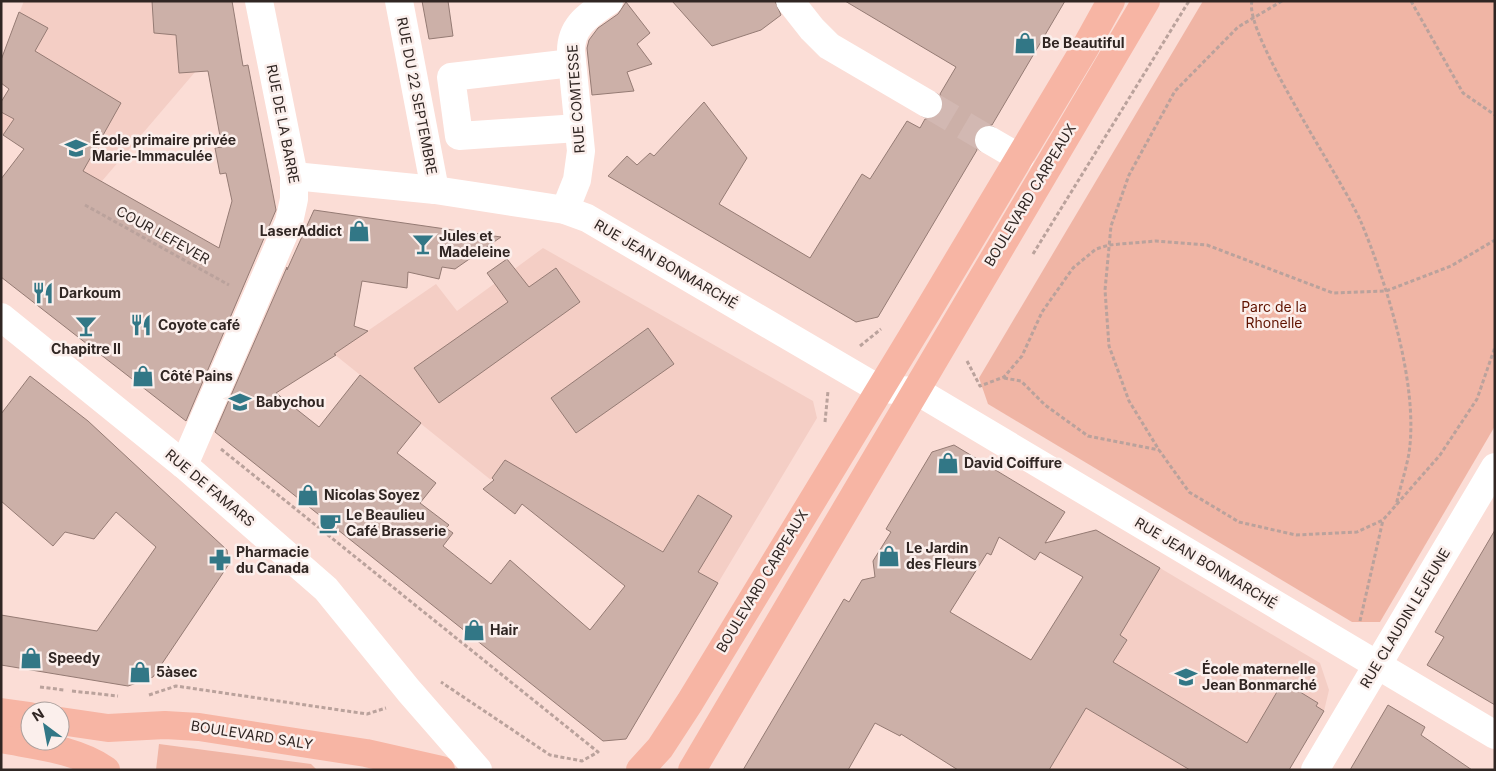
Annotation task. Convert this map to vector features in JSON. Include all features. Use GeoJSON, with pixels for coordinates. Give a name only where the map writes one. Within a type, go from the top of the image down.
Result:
{"type":"FeatureCollection","features":[{"type":"Feature","properties":{"kind":"main road","name":"BOULEVARD CARPEAUX"},"geometry":{"type":"LineString","coordinates":[[640,770],[660,748],[690,702],[1020,158],[1111,1]]}},
{"type":"Feature","properties":{"kind":"main road","name":"BOULEVARD CARPEAUX"},"geometry":{"type":"LineString","coordinates":[[692,770],[1146,1]]}},
{"type":"Feature","properties":{"kind":"main road"},"geometry":{"type":"LineString","coordinates":[[1,712],[20,715]]}},
{"type":"Feature","properties":{"kind":"main road","name":"BOULEVARD SALY"},"geometry":{"type":"LineString","coordinates":[[70,722],[108,728],[165,725],[199,726],[366,753],[441,770]]}},
{"type":"Feature","properties":{"kind":"main road"},"geometry":{"type":"LineString","coordinates":[[1,739],[71,752],[86,758],[106,770]]}},
{"type":"Feature","properties":{"kind":"street","name":"RUE DE LA BARRE"},"geometry":{"type":"LineString","coordinates":[[184,466],[289,222],[294,199],[294,176],[259,1]]}},
{"type":"Feature","properties":{"kind":"street","name":"RUE DU 22 SEPTEMBRE"},"geometry":{"type":"LineString","coordinates":[[399,1],[435,190]]}},
{"type":"Feature","properties":{"kind":"street","name":"RUE COMTESSE"},"geometry":{"type":"LineString","coordinates":[[565,210],[577,180],[580,166],[571,43],[576,29],[581,22],[608,1]]}},
{"type":"Feature","properties":{"kind":"street"},"geometry":{"type":"LineString","coordinates":[[790,1],[828,46],[928,104]]}},
{"type":"Feature","properties":{"kind":"street"},"geometry":{"type":"LineString","coordinates":[[572,63],[451,77],[459,136],[578,128]]}},
{"type":"Feature","properties":{"kind":"street"},"geometry":{"type":"LineString","coordinates":[[990,140],[1020,158]]}},
{"type":"Feature","properties":{"kind":"street","name":"RUE JEAN BONMARCHÉ"},"geometry":{"type":"LineString","coordinates":[[294,176],[435,190],[565,210],[598,224],[879,389]]}},
{"type":"Feature","properties":{"kind":"street","name":"RUE DE FAMARS"},"geometry":{"type":"LineString","coordinates":[[1,317],[184,466],[326,589],[409,691],[478,770]]}},
{"type":"Feature","properties":{"kind":"street"},"geometry":{"type":"LineString","coordinates":[[879,389],[917,391]]}},
{"type":"Feature","properties":{"kind":"street","name":"RUE JEAN BONMARCHÉ"},"geometry":{"type":"LineString","coordinates":[[917,391],[1495,735]]}},
{"type":"Feature","properties":{"kind":"street","name":"RUE CLAUDIN LEJEUNE"},"geometry":{"type":"LineString","coordinates":[[1315,770],[1495,467]]}},
{"type":"Feature","properties":{"kind":"path"},"geometry":{"type":"LineString","coordinates":[[1029,261],[1189,1]]}},
{"type":"Feature","properties":{"kind":"path"},"geometry":{"type":"LineString","coordinates":[[1252,1],[1250,8],[1252,19],[1274,65],[1360,221],[1386,292],[1402,350],[1410,413],[1409,453],[1396,505]]}},
{"type":"Feature","properties":{"kind":"path"},"geometry":{"type":"LineString","coordinates":[[1282,1],[1238,27],[1175,91],[1129,175],[1111,226],[1105,290],[1109,346],[1129,401],[1159,450],[1189,492],[1239,522],[1296,536],[1357,532],[1383,520],[1440,455],[1477,399],[1495,348]]}},
{"type":"Feature","properties":{"kind":"path"},"geometry":{"type":"LineString","coordinates":[[1411,1],[1463,93],[1495,115]]}},
{"type":"Feature","properties":{"kind":"path","name":"COUR LEFEVER"},"geometry":{"type":"LineString","coordinates":[[85,205],[229,285]]}},
{"type":"Feature","properties":{"kind":"path"},"geometry":{"type":"LineString","coordinates":[[967,361],[980,386],[1004,377],[1022,356],[1042,312],[1073,268],[1096,249],[1109,245],[1156,241],[1206,245],[1333,293],[1386,292],[1451,266],[1495,240]]}},
{"type":"Feature","properties":{"kind":"path"},"geometry":{"type":"LineString","coordinates":[[854,351],[887,324]]}},
{"type":"Feature","properties":{"kind":"path"},"geometry":{"type":"LineString","coordinates":[[963,368],[972,353]]}},
{"type":"Feature","properties":{"kind":"path"},"geometry":{"type":"LineString","coordinates":[[1004,377],[1021,381],[1045,405],[1088,436],[1159,450]]}},
{"type":"Feature","properties":{"kind":"path"},"geometry":{"type":"LineString","coordinates":[[825,424],[826,393]]}},
{"type":"Feature","properties":{"kind":"path"},"geometry":{"type":"LineString","coordinates":[[198,432],[598,752],[582,761],[550,755],[444,683],[429,680],[409,691]]}},
{"type":"Feature","properties":{"kind":"path"},"geometry":{"type":"LineString","coordinates":[[1351,650],[1383,520]]}},
{"type":"Feature","properties":{"kind":"shaded area","name":"École primaire privée Marie-Immaculée"},"geometry":{"type":"Polygon","coordinates":[[[24,1],[174,1],[179,72],[195,72],[102,181],[55,256],[40,160],[1,133],[1,102],[35,48],[11,34],[24,1]]]}},
{"type":"Feature","properties":{"kind":"shaded area"},"geometry":{"type":"Polygon","coordinates":[[[543,248],[813,401],[817,418],[718,583],[505,460],[491,480],[334,354],[436,284],[457,311],[543,248]]]}},
{"type":"Feature","properties":{"kind":"shaded area","name":"École maternelle Jean Bonmarché"},"geometry":{"type":"Polygon","coordinates":[[[1160,568],[1320,663],[1329,690],[1324,711],[1289,770],[993,770],[1160,568]]]}},
{"type":"Feature","properties":{"kind":"green space","name":"Parc de la Rhonelle"},"geometry":{"type":"Polygon","coordinates":[[[1203,1],[1495,1],[1495,426],[1380,622],[1352,622],[988,404],[979,378],[1203,1]]]}},
{"type":"Feature","properties":{"kind":"green space"},"geometry":{"type":"Polygon","coordinates":[[[159,744],[311,764],[317,770],[156,770],[159,744]]]}},
{"type":"Feature","properties":{"kind":"building"},"geometry":{"type":"Polygon","coordinates":[[[152,1],[232,1],[243,66],[248,65],[276,210],[186,421],[1,277],[1,179],[24,149],[3,135],[14,119],[1,112],[1,102],[9,89],[1,83],[1,60],[19,12],[48,28],[35,51],[121,103],[83,171],[219,248],[232,201],[226,173],[220,174],[215,148],[222,147],[208,71],[179,73],[176,35],[154,33],[152,1]]]}},
{"type":"Feature","properties":{"kind":"building"},"geometry":{"type":"Polygon","coordinates":[[[422,1],[448,1],[453,36],[429,39],[422,1]]]}},
{"type":"Feature","properties":{"kind":"building"},"geometry":{"type":"Polygon","coordinates":[[[672,1],[775,1],[781,15],[761,30],[712,46],[672,1]]]}},
{"type":"Feature","properties":{"kind":"building"},"geometry":{"type":"Polygon","coordinates":[[[845,1],[1065,1],[992,125],[982,126],[976,132],[973,140],[977,150],[878,317],[856,322],[608,176],[627,156],[637,165],[650,153],[654,156],[704,102],[747,158],[719,204],[810,258],[862,174],[870,179],[907,121],[920,128],[925,119],[935,118],[941,112],[944,104],[940,94],[956,67],[845,1]]]}},
{"type":"Feature","properties":{"kind":"building"},"geometry":{"type":"Polygon","coordinates":[[[626,2],[650,33],[637,44],[652,64],[627,72],[634,91],[592,95],[587,48],[589,40],[598,28],[618,14],[626,2]]]}},
{"type":"Feature","properties":{"kind":"building"},"geometry":{"type":"Polygon","coordinates":[[[314,210],[501,237],[455,269],[442,267],[439,279],[408,272],[407,288],[362,281],[354,326],[368,331],[334,354],[336,355],[276,393],[319,427],[360,375],[421,423],[397,453],[436,483],[420,503],[449,525],[446,528],[453,533],[443,546],[491,584],[510,560],[590,630],[625,586],[522,504],[515,514],[483,489],[494,480],[492,478],[505,460],[663,552],[698,495],[732,516],[698,572],[718,583],[626,739],[603,741],[215,432],[314,210]]]}},
{"type":"Feature","properties":{"kind":"building"},"geometry":{"type":"Polygon","coordinates":[[[507,259],[529,287],[556,268],[580,302],[439,403],[414,368],[508,302],[487,273],[507,259]]]}},
{"type":"Feature","properties":{"kind":"building"},"geometry":{"type":"Polygon","coordinates":[[[648,328],[674,364],[576,433],[551,398],[648,328]]]}},
{"type":"Feature","properties":{"kind":"building"},"geometry":{"type":"Polygon","coordinates":[[[30,376],[88,421],[227,550],[229,564],[153,677],[128,686],[1,665],[1,615],[97,631],[156,547],[116,512],[94,539],[65,532],[53,546],[1,501],[1,414],[30,376]]]}},
{"type":"Feature","properties":{"kind":"building"},"geometry":{"type":"Polygon","coordinates":[[[954,445],[1065,512],[1045,543],[1096,530],[1160,568],[1120,635],[1127,640],[1113,662],[1247,743],[1281,685],[1291,691],[1292,687],[1318,703],[1316,706],[1324,711],[1289,770],[1190,770],[1086,708],[1049,770],[958,770],[901,734],[900,736],[875,723],[848,770],[743,770],[844,599],[849,602],[862,580],[875,577],[873,561],[891,532],[886,529],[932,452],[954,445]],[[999,537],[991,555],[987,553],[950,612],[1031,660],[1083,577],[1040,552],[1035,560],[999,537]]]}},
{"type":"Feature","properties":{"kind":"building"},"geometry":{"type":"Polygon","coordinates":[[[1495,530],[1495,705],[1427,665],[1444,637],[1435,632],[1495,530]]]}},
{"type":"Feature","properties":{"kind":"building"},"geometry":{"type":"Polygon","coordinates":[[[1388,705],[1425,727],[1421,735],[1472,770],[1350,770],[1388,705]]]}},
{"type":"Feature","properties":{"kind":"tunnel"},"geometry":{"type":"LineString","coordinates":[[928,104],[989,140]]}},
{"type":"Feature","properties":{"kind":"place","name":"Be Beautiful"},"geometry":{"type":"Point","coordinates":[1025,43]}},
{"type":"Feature","properties":{"kind":"place","name":"École primaire privée Marie-Immaculée"},"geometry":{"type":"Point","coordinates":[76,148]}},
{"type":"Feature","properties":{"kind":"place","name":"LaserAddict"},"geometry":{"type":"Point","coordinates":[359,231]}},
{"type":"Feature","properties":{"kind":"place","name":"Jules et Madeleine"},"geometry":{"type":"Point","coordinates":[423,244]}},
{"type":"Feature","properties":{"kind":"place","name":"Darkoum"},"geometry":{"type":"Point","coordinates":[43,293]}},
{"type":"Feature","properties":{"kind":"place","name":"Coyote café"},"geometry":{"type":"Point","coordinates":[141,325]}},
{"type":"Feature","properties":{"kind":"place","name":"Chapitre II"},"geometry":{"type":"Point","coordinates":[86,326]}},
{"type":"Feature","properties":{"kind":"place","name":"Côté Pains"},"geometry":{"type":"Point","coordinates":[143,376]}},
{"type":"Feature","properties":{"kind":"place","name":"Babychou"},"geometry":{"type":"Point","coordinates":[240,402]}},
{"type":"Feature","properties":{"kind":"place","name":"David Coiffure"},"geometry":{"type":"Point","coordinates":[948,463]}},
{"type":"Feature","properties":{"kind":"place","name":"Nicolas Soyez"},"geometry":{"type":"Point","coordinates":[308,495]}},
{"type":"Feature","properties":{"kind":"place","name":"Le Beaulieu Café Brasserie"},"geometry":{"type":"Point","coordinates":[330,523]}},
{"type":"Feature","properties":{"kind":"place","name":"Le Jardin des Fleurs"},"geometry":{"type":"Point","coordinates":[889,556]}},
{"type":"Feature","properties":{"kind":"place","name":"Pharmacie du Canada"},"geometry":{"type":"Point","coordinates":[220,560]}},
{"type":"Feature","properties":{"kind":"place","name":"Hair"},"geometry":{"type":"Point","coordinates":[474,630]}},
{"type":"Feature","properties":{"kind":"place","name":"Speedy"},"geometry":{"type":"Point","coordinates":[31,658]}},
{"type":"Feature","properties":{"kind":"place","name":"5àsec"},"geometry":{"type":"Point","coordinates":[140,672]}},
{"type":"Feature","properties":{"kind":"place","name":"École maternelle Jean Bonmarché"},"geometry":{"type":"Point","coordinates":[1186,677]}}]}
